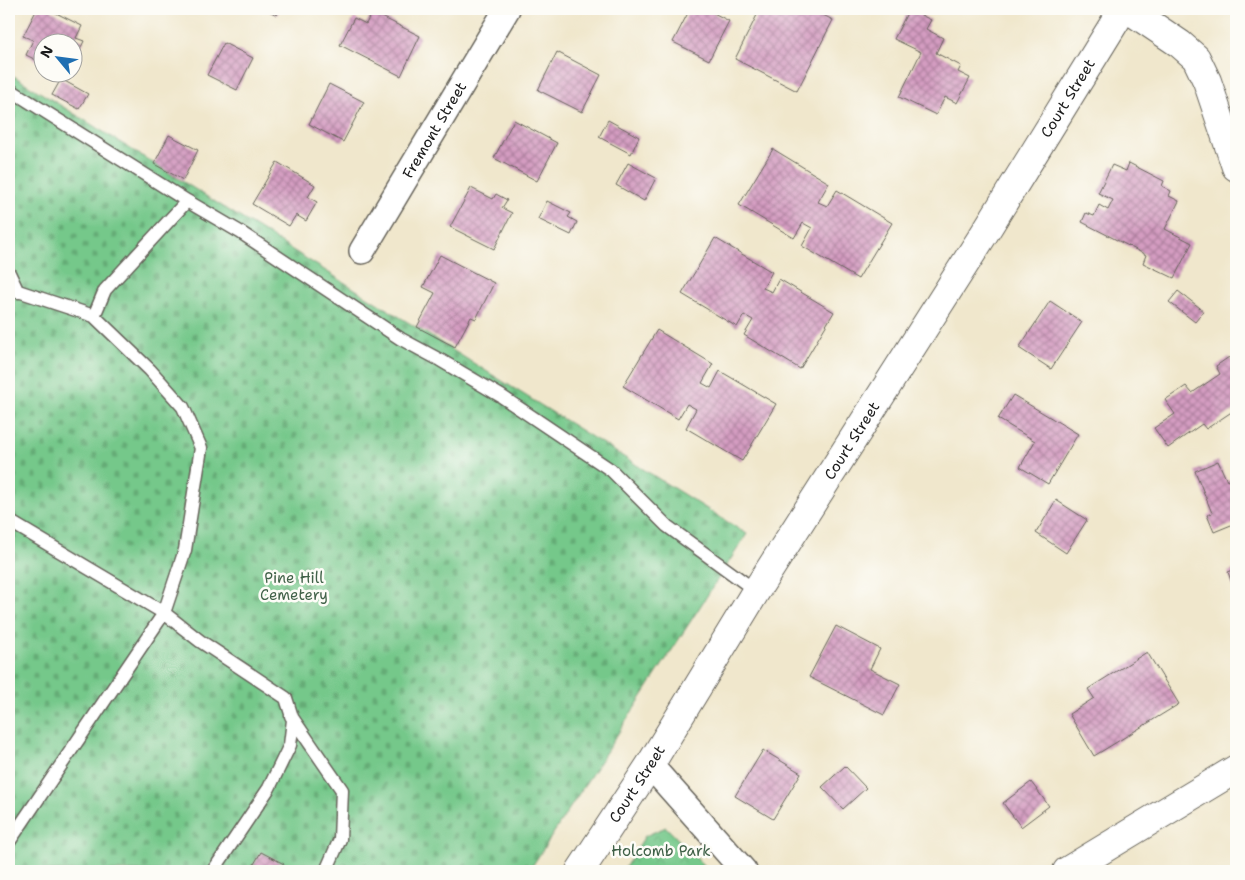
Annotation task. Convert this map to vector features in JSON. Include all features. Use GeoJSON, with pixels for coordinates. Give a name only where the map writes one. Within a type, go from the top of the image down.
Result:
{"type":"FeatureCollection","features":[{"type":"Feature","properties":{"kind":"main road","name":"Court Street"},"geometry":{"type":"LineString","coordinates":[[580,871],[650,765],[756,591],[984,234],[1123,9]]}},
{"type":"Feature","properties":{"kind":"main road"},"geometry":{"type":"LineString","coordinates":[[1128,9],[1180,44],[1196,58],[1207,81],[1236,167]]}},
{"type":"Feature","properties":{"kind":"main road"},"geometry":{"type":"LineString","coordinates":[[1067,871],[1236,769]]}},
{"type":"Feature","properties":{"kind":"street","name":"Fremont Street"},"geometry":{"type":"LineString","coordinates":[[362,252],[507,9]]}},
{"type":"Feature","properties":{"kind":"street"},"geometry":{"type":"LineString","coordinates":[[650,765],[744,871]]}},
{"type":"Feature","properties":{"kind":"lane"},"geometry":{"type":"LineString","coordinates":[[9,89],[187,201],[240,232],[401,339],[501,396],[611,470],[667,526],[756,591]]}},
{"type":"Feature","properties":{"kind":"lane"},"geometry":{"type":"LineString","coordinates":[[94,316],[105,290],[187,201]]}},
{"type":"Feature","properties":{"kind":"lane"},"geometry":{"type":"LineString","coordinates":[[9,273],[14,290],[94,316],[150,370],[184,407],[201,448],[185,550],[164,613],[9,842]]}},
{"type":"Feature","properties":{"kind":"lane"},"geometry":{"type":"LineString","coordinates":[[9,521],[164,613],[200,641],[286,698],[293,720],[290,745],[269,788],[213,871]]}},
{"type":"Feature","properties":{"kind":"lane"},"geometry":{"type":"LineString","coordinates":[[291,716],[342,790],[340,839],[326,871]]}},
{"type":"Feature","properties":{"kind":"green space","name":"Pine Hill Cemetery"},"geometry":{"type":"Polygon","coordinates":[[[9,73],[747,534],[529,871],[9,871],[9,73]]]}},
{"type":"Feature","properties":{"kind":"green space","name":"Holcomb Park"},"geometry":{"type":"Polygon","coordinates":[[[666,827],[709,871],[623,871],[645,836],[666,827]]]}},
{"type":"Feature","properties":{"kind":"building"},"geometry":{"type":"Polygon","coordinates":[[[37,9],[53,9],[52,11],[82,26],[79,32],[32,32],[32,40],[23,36],[37,9]]]}},
{"type":"Feature","properties":{"kind":"building"},"geometry":{"type":"Polygon","coordinates":[[[265,9],[280,9],[277,15],[265,9]]]}},
{"type":"Feature","properties":{"kind":"building"},"geometry":{"type":"Polygon","coordinates":[[[690,9],[706,9],[729,21],[709,60],[673,42],[690,9]]]}},
{"type":"Feature","properties":{"kind":"building"},"geometry":{"type":"Polygon","coordinates":[[[760,9],[811,9],[833,20],[797,91],[735,59],[760,9]]]}},
{"type":"Feature","properties":{"kind":"building"},"geometry":{"type":"Polygon","coordinates":[[[909,9],[931,20],[926,29],[943,38],[936,53],[961,66],[958,72],[970,78],[957,103],[945,97],[936,115],[899,97],[921,52],[894,39],[909,9]]]}},
{"type":"Feature","properties":{"kind":"building"},"geometry":{"type":"Polygon","coordinates":[[[372,12],[420,36],[401,76],[340,45],[354,18],[366,24],[372,12]]]}},
{"type":"Feature","properties":{"kind":"building"},"geometry":{"type":"Polygon","coordinates":[[[32,42],[32,58],[26,55],[32,42]]]}},
{"type":"Feature","properties":{"kind":"building"},"geometry":{"type":"Polygon","coordinates":[[[224,43],[253,58],[237,90],[207,75],[224,43]]]}},
{"type":"Feature","properties":{"kind":"building"},"geometry":{"type":"Polygon","coordinates":[[[557,52],[601,75],[582,112],[538,90],[557,52]]]}},
{"type":"Feature","properties":{"kind":"building"},"geometry":{"type":"Polygon","coordinates":[[[59,82],[66,82],[88,94],[79,109],[52,95],[59,82]]]}},
{"type":"Feature","properties":{"kind":"building"},"geometry":{"type":"Polygon","coordinates":[[[329,84],[364,102],[343,142],[309,124],[329,84]]]}},
{"type":"Feature","properties":{"kind":"building"},"geometry":{"type":"Polygon","coordinates":[[[514,120],[557,143],[537,181],[494,158],[514,120]]]}},
{"type":"Feature","properties":{"kind":"building"},"geometry":{"type":"Polygon","coordinates":[[[608,120],[639,137],[631,154],[599,137],[608,120]]]}},
{"type":"Feature","properties":{"kind":"building"},"geometry":{"type":"Polygon","coordinates":[[[169,135],[198,150],[183,180],[154,164],[169,135]]]}},
{"type":"Feature","properties":{"kind":"building"},"geometry":{"type":"Polygon","coordinates":[[[773,149],[829,183],[818,202],[827,206],[837,190],[892,223],[858,279],[802,246],[812,228],[803,223],[794,238],[739,205],[773,149]]]}},
{"type":"Feature","properties":{"kind":"building"},"geometry":{"type":"Polygon","coordinates":[[[277,162],[315,185],[308,197],[317,202],[306,221],[296,215],[289,226],[252,204],[277,162]]]}},
{"type":"Feature","properties":{"kind":"building"},"geometry":{"type":"Polygon","coordinates":[[[628,163],[656,178],[644,201],[616,185],[628,163]]]}},
{"type":"Feature","properties":{"kind":"building"},"geometry":{"type":"Polygon","coordinates":[[[1129,163],[1164,181],[1162,186],[1171,191],[1169,196],[1179,201],[1165,229],[1192,243],[1174,278],[1143,263],[1146,255],[1082,222],[1086,213],[1094,216],[1099,205],[1108,210],[1113,200],[1098,193],[1112,165],[1126,171],[1129,163]]]}},
{"type":"Feature","properties":{"kind":"building"},"geometry":{"type":"Polygon","coordinates":[[[471,188],[493,199],[496,194],[507,200],[502,208],[512,213],[494,249],[450,227],[471,188]]]}},
{"type":"Feature","properties":{"kind":"building"},"geometry":{"type":"Polygon","coordinates":[[[547,201],[571,213],[568,217],[577,222],[571,235],[538,219],[547,201]]]}},
{"type":"Feature","properties":{"kind":"building"},"geometry":{"type":"Polygon","coordinates":[[[715,238],[772,272],[763,288],[772,292],[779,279],[834,312],[800,369],[744,335],[753,320],[744,315],[737,327],[682,294],[715,238]]]}},
{"type":"Feature","properties":{"kind":"building"},"geometry":{"type":"Polygon","coordinates":[[[440,255],[494,283],[476,319],[471,317],[455,347],[417,327],[435,293],[423,287],[440,255]]]}},
{"type":"Feature","properties":{"kind":"building"},"geometry":{"type":"Polygon","coordinates":[[[1178,291],[1204,311],[1195,322],[1169,302],[1178,291]]]}},
{"type":"Feature","properties":{"kind":"building"},"geometry":{"type":"Polygon","coordinates":[[[1050,301],[1082,322],[1051,369],[1019,348],[1050,301]]]}},
{"type":"Feature","properties":{"kind":"building"},"geometry":{"type":"Polygon","coordinates":[[[657,330],[713,364],[702,383],[711,388],[720,371],[776,404],[742,461],[686,428],[696,409],[687,404],[678,419],[623,386],[657,330]]]}},
{"type":"Feature","properties":{"kind":"building"},"geometry":{"type":"Polygon","coordinates":[[[1229,357],[1236,367],[1236,409],[1206,429],[1202,424],[1168,448],[1154,428],[1175,414],[1165,400],[1186,386],[1192,393],[1220,374],[1216,366],[1229,357]]]}},
{"type":"Feature","properties":{"kind":"building"},"geometry":{"type":"Polygon","coordinates":[[[1013,395],[1078,434],[1048,484],[1020,467],[1035,441],[998,419],[1013,395]]]}},
{"type":"Feature","properties":{"kind":"building"},"geometry":{"type":"Polygon","coordinates":[[[1218,461],[1227,481],[1236,477],[1236,523],[1214,532],[1207,515],[1212,513],[1195,471],[1218,461]]]}},
{"type":"Feature","properties":{"kind":"building"},"geometry":{"type":"Polygon","coordinates":[[[1056,500],[1087,520],[1066,553],[1036,533],[1056,500]]]}},
{"type":"Feature","properties":{"kind":"building"},"geometry":{"type":"Polygon","coordinates":[[[1236,569],[1236,595],[1228,572],[1236,569]]]}},
{"type":"Feature","properties":{"kind":"building"},"geometry":{"type":"Polygon","coordinates":[[[836,626],[880,649],[870,669],[900,684],[884,715],[809,677],[836,626]]]}},
{"type":"Feature","properties":{"kind":"building"},"geometry":{"type":"Polygon","coordinates":[[[1147,652],[1179,704],[1094,756],[1069,714],[1094,698],[1088,689],[1147,652]]]}},
{"type":"Feature","properties":{"kind":"building"},"geometry":{"type":"Polygon","coordinates":[[[763,750],[801,773],[773,819],[735,796],[763,750]]]}},
{"type":"Feature","properties":{"kind":"building"},"geometry":{"type":"Polygon","coordinates":[[[845,766],[866,788],[843,809],[822,787],[845,766]]]}},
{"type":"Feature","properties":{"kind":"building"},"geometry":{"type":"Polygon","coordinates":[[[1031,782],[1049,806],[1021,827],[1003,803],[1031,782]]]}},
{"type":"Feature","properties":{"kind":"building"},"geometry":{"type":"Polygon","coordinates":[[[261,852],[284,864],[280,871],[250,871],[261,852]]]}}]}
